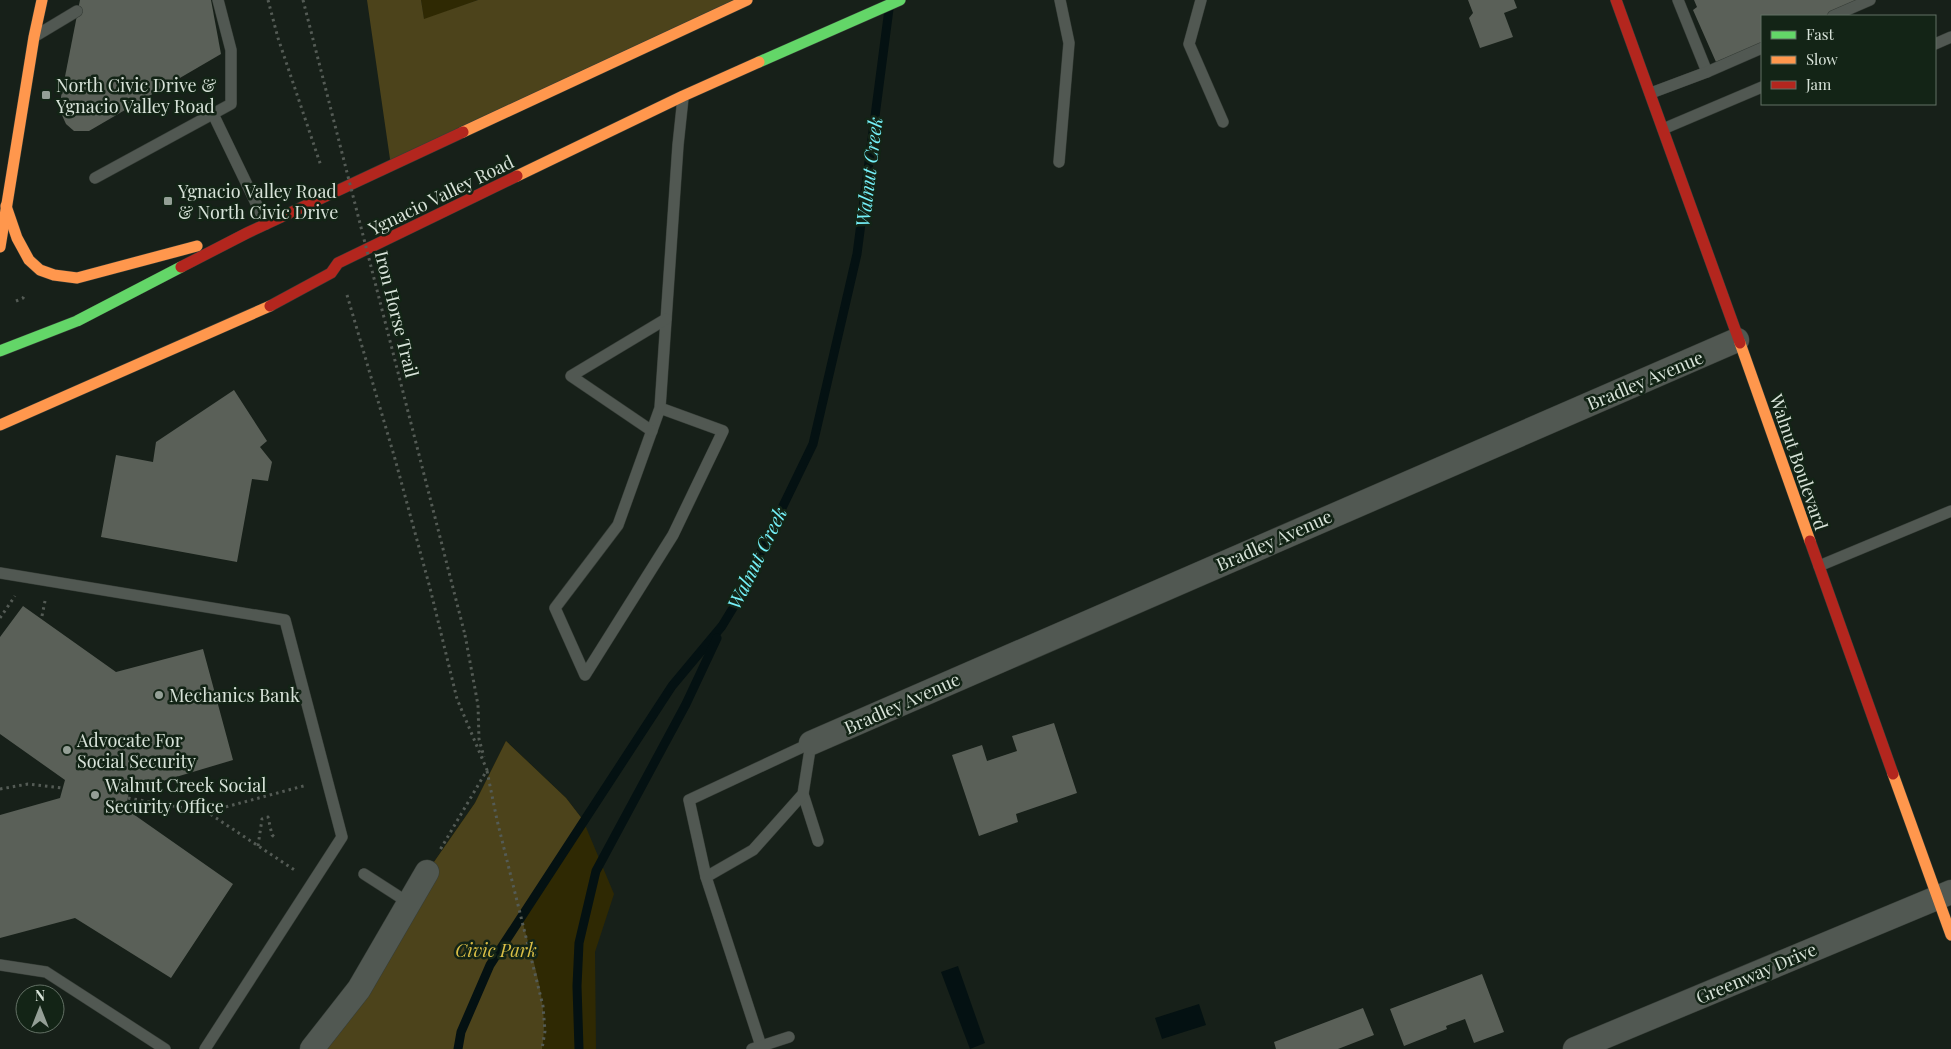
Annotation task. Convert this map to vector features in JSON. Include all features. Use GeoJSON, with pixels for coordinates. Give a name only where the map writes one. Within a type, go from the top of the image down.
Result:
{"type":"FeatureCollection","features":[{"type":"Feature","properties":{"kind":"main road"},"geometry":{"type":"LineString","coordinates":[[0,248],[34,37],[42,0]]}},
{"type":"Feature","properties":{"kind":"main road"},"geometry":{"type":"LineString","coordinates":[[0,351],[77,321],[247,233],[747,0]]}},
{"type":"Feature","properties":{"kind":"main road","name":"Ygnacio Valley Road"},"geometry":{"type":"LineString","coordinates":[[0,425],[273,305],[331,272],[338,264],[683,96],[900,0]]}},
{"type":"Feature","properties":{"kind":"main road","name":"Walnut Boulevard"},"geometry":{"type":"LineString","coordinates":[[1616,0],[1651,93],[1817,567],[1944,895],[1951,935]]}},
{"type":"Feature","properties":{"kind":"main road"},"geometry":{"type":"LineString","coordinates":[[6,206],[17,238],[28,260],[40,270],[78,278],[247,233]]}},
{"type":"Feature","properties":{"kind":"street","name":"Bradley Avenue"},"geometry":{"type":"LineString","coordinates":[[811,743],[1737,340]]}},
{"type":"Feature","properties":{"kind":"street"},"geometry":{"type":"LineString","coordinates":[[312,1049],[359,988],[426,872]]}},
{"type":"Feature","properties":{"kind":"street","name":"Greenway Drive"},"geometry":{"type":"LineString","coordinates":[[1575,1049],[1944,895]]}},
{"type":"Feature","properties":{"kind":"lane"},"geometry":{"type":"LineString","coordinates":[[94,178],[231,104],[230,50],[218,0]]}},
{"type":"Feature","properties":{"kind":"lane"},"geometry":{"type":"LineString","coordinates":[[1059,162],[1069,43],[1060,0]]}},
{"type":"Feature","properties":{"kind":"lane"},"geometry":{"type":"LineString","coordinates":[[1201,0],[1189,44],[1223,122]]}},
{"type":"Feature","properties":{"kind":"lane"},"geometry":{"type":"LineString","coordinates":[[1678,0],[1707,72]]}},
{"type":"Feature","properties":{"kind":"lane"},"geometry":{"type":"LineString","coordinates":[[1835,15],[1870,0]]}},
{"type":"Feature","properties":{"kind":"lane"},"geometry":{"type":"LineString","coordinates":[[34,37],[77,11]]}},
{"type":"Feature","properties":{"kind":"lane"},"geometry":{"type":"LineString","coordinates":[[1936,44],[1951,37]]}},
{"type":"Feature","properties":{"kind":"lane"},"geometry":{"type":"LineString","coordinates":[[1651,93],[1707,72],[1761,48]]}},
{"type":"Feature","properties":{"kind":"lane"},"geometry":{"type":"LineString","coordinates":[[1663,128],[1761,87]]}},
{"type":"Feature","properties":{"kind":"lane"},"geometry":{"type":"LineString","coordinates":[[660,408],[723,431],[673,535],[585,675],[555,608],[618,525],[660,408],[683,96]]}},
{"type":"Feature","properties":{"kind":"lane"},"geometry":{"type":"LineString","coordinates":[[213,114],[266,224]]}},
{"type":"Feature","properties":{"kind":"lane"},"geometry":{"type":"LineString","coordinates":[[652,431],[571,376],[666,319]]}},
{"type":"Feature","properties":{"kind":"lane"},"geometry":{"type":"LineString","coordinates":[[1817,567],[1951,511]]}},
{"type":"Feature","properties":{"kind":"lane"},"geometry":{"type":"LineString","coordinates":[[0,573],[285,620],[342,837],[205,1049]]}},
{"type":"Feature","properties":{"kind":"lane"},"geometry":{"type":"LineString","coordinates":[[811,743],[803,794],[818,840]]}},
{"type":"Feature","properties":{"kind":"lane"},"geometry":{"type":"LineString","coordinates":[[789,1037],[757,1048],[706,877],[689,800],[811,743]]}},
{"type":"Feature","properties":{"kind":"lane"},"geometry":{"type":"LineString","coordinates":[[706,877],[752,850],[803,794]]}},
{"type":"Feature","properties":{"kind":"lane"},"geometry":{"type":"LineString","coordinates":[[364,874],[409,903]]}},
{"type":"Feature","properties":{"kind":"lane"},"geometry":{"type":"LineString","coordinates":[[0,965],[46,972],[165,1049]]}},
{"type":"Feature","properties":{"kind":"path"},"geometry":{"type":"LineString","coordinates":[[268,0],[278,38],[330,194]]}},
{"type":"Feature","properties":{"kind":"path","name":"Iron Horse Trail"},"geometry":{"type":"LineString","coordinates":[[303,0],[466,635],[478,704],[479,739],[487,770]]}},
{"type":"Feature","properties":{"kind":"path"},"geometry":{"type":"LineString","coordinates":[[338,264],[395,459],[430,588],[457,699],[487,770],[497,820],[543,1006],[545,1031],[542,1049]]}},
{"type":"Feature","properties":{"kind":"path"},"geometry":{"type":"LineString","coordinates":[[0,618],[16,595]]}},
{"type":"Feature","properties":{"kind":"path"},"geometry":{"type":"LineString","coordinates":[[426,872],[487,770]]}},
{"type":"Feature","properties":{"kind":"path"},"geometry":{"type":"LineString","coordinates":[[208,812],[327,779]]}},
{"type":"Feature","properties":{"kind":"path"},"geometry":{"type":"LineString","coordinates":[[0,789],[28,784],[62,788]]}},
{"type":"Feature","properties":{"kind":"path"},"geometry":{"type":"LineString","coordinates":[[128,798],[208,812],[313,883]]}},
{"type":"Feature","properties":{"kind":"path"},"geometry":{"type":"LineString","coordinates":[[258,846],[262,819],[268,817],[272,835],[277,838]]}},
{"type":"Feature","properties":{"kind":"green space"},"geometry":{"type":"Polygon","coordinates":[[[367,0],[421,0],[424,19],[478,0],[747,0],[391,166],[367,0]]]}},
{"type":"Feature","properties":{"kind":"green space"},"geometry":{"type":"Polygon","coordinates":[[[421,0],[478,0],[424,20],[421,0]]]}},
{"type":"Feature","properties":{"kind":"green space","name":"Civic Park"},"geometry":{"type":"Polygon","coordinates":[[[506,741],[566,798],[583,820],[614,894],[595,952],[596,1049],[312,1049],[427,872],[475,803],[506,741]]]}},
{"type":"Feature","properties":{"kind":"green space","name":"Civic Park"},"geometry":{"type":"Polygon","coordinates":[[[506,741],[566,798],[583,820],[520,912],[541,997],[544,1032],[542,1049],[312,1049],[427,872],[475,803],[506,741]]]}},
{"type":"Feature","properties":{"kind":"shaded area"},"geometry":{"type":"Polygon","coordinates":[[[958,966],[985,1043],[970,1049],[941,972],[958,966]]]}},
{"type":"Feature","properties":{"kind":"shaded area"},"geometry":{"type":"Polygon","coordinates":[[[1199,1004],[1206,1025],[1162,1039],[1155,1018],[1199,1004]]]}},
{"type":"Feature","properties":{"kind":"building"},"geometry":{"type":"Polygon","coordinates":[[[80,0],[211,0],[221,54],[89,131],[74,131],[66,124],[61,113],[61,97],[80,0]]]}},
{"type":"Feature","properties":{"kind":"building"},"geometry":{"type":"Polygon","coordinates":[[[1468,0],[1514,0],[1517,8],[1504,13],[1513,37],[1480,48],[1469,18],[1473,13],[1468,0]]]}},
{"type":"Feature","properties":{"kind":"building"},"geometry":{"type":"Polygon","coordinates":[[[1694,0],[1863,0],[1826,15],[1761,15],[1761,43],[1716,62],[1693,10],[1697,7],[1694,0]]]}},
{"type":"Feature","properties":{"kind":"building"},"geometry":{"type":"Polygon","coordinates":[[[234,390],[267,441],[260,447],[272,462],[268,481],[252,479],[237,562],[101,537],[116,455],[153,462],[156,442],[234,390]]]}},
{"type":"Feature","properties":{"kind":"building","name":"Walnut Creek Social Security Office"},"geometry":{"type":"Polygon","coordinates":[[[23,606],[116,672],[203,649],[233,760],[129,791],[126,809],[233,884],[171,978],[75,918],[0,938],[0,815],[60,798],[65,780],[0,734],[0,637],[23,606]]]}},
{"type":"Feature","properties":{"kind":"building"},"geometry":{"type":"Polygon","coordinates":[[[1054,723],[1077,793],[1016,814],[1018,822],[979,836],[952,755],[982,745],[987,761],[1017,751],[1012,736],[1054,723]]]}},
{"type":"Feature","properties":{"kind":"building"},"geometry":{"type":"Polygon","coordinates":[[[1482,974],[1504,1032],[1474,1043],[1465,1019],[1446,1026],[1447,1029],[1404,1046],[1390,1009],[1482,974]]]}},
{"type":"Feature","properties":{"kind":"building"},"geometry":{"type":"Polygon","coordinates":[[[1363,1008],[1374,1035],[1338,1049],[1276,1049],[1274,1042],[1363,1008]]]}},
{"type":"Feature","properties":{"kind":"waterway","name":"Walnut Creek"},"geometry":{"type":"LineString","coordinates":[[458,1049],[461,1032],[490,965],[672,686],[722,626],[736,603],[813,444],[857,254],[889,9]]}},
{"type":"Feature","properties":{"kind":"waterway"},"geometry":{"type":"LineString","coordinates":[[579,1049],[577,986],[579,943],[596,871],[686,704],[717,638]]}},
{"type":"Feature","properties":{"kind":"traffic: fast"},"geometry":{"type":"LineString","coordinates":[[759,62],[900,0]]}},
{"type":"Feature","properties":{"kind":"traffic: fast"},"geometry":{"type":"LineString","coordinates":[[0,351],[77,321],[181,267]]}},
{"type":"Feature","properties":{"kind":"traffic: slow"},"geometry":{"type":"LineString","coordinates":[[0,247],[34,37],[42,0]]}},
{"type":"Feature","properties":{"kind":"traffic: slow"},"geometry":{"type":"LineString","coordinates":[[463,132],[747,0]]}},
{"type":"Feature","properties":{"kind":"traffic: slow"},"geometry":{"type":"LineString","coordinates":[[517,176],[683,96],[759,62]]}},
{"type":"Feature","properties":{"kind":"traffic: slow"},"geometry":{"type":"LineString","coordinates":[[6,206],[17,238],[29,260],[40,270],[54,275],[77,278],[197,246]]}},
{"type":"Feature","properties":{"kind":"traffic: slow"},"geometry":{"type":"LineString","coordinates":[[0,425],[270,306]]}},
{"type":"Feature","properties":{"kind":"traffic: slow"},"geometry":{"type":"LineString","coordinates":[[1740,343],[1810,541]]}},
{"type":"Feature","properties":{"kind":"traffic: slow"},"geometry":{"type":"LineString","coordinates":[[1893,774],[1951,935]]}},
{"type":"Feature","properties":{"kind":"traffic: jam"},"geometry":{"type":"LineString","coordinates":[[1616,0],[1740,343]]}},
{"type":"Feature","properties":{"kind":"traffic: jam"},"geometry":{"type":"LineString","coordinates":[[181,267],[247,233],[463,132]]}},
{"type":"Feature","properties":{"kind":"traffic: jam"},"geometry":{"type":"LineString","coordinates":[[270,306],[331,273],[338,263],[517,176]]}},
{"type":"Feature","properties":{"kind":"traffic: jam"},"geometry":{"type":"LineString","coordinates":[[1810,541],[1893,774]]}},
{"type":"Feature","properties":{"kind":"place","name":"North Civic Drive & Ygnacio Valley Road"},"geometry":{"type":"Point","coordinates":[46,95]}},
{"type":"Feature","properties":{"kind":"place","name":"Ygnacio Valley Road & North Civic Drive"},"geometry":{"type":"Point","coordinates":[168,201]}},
{"type":"Feature","properties":{"kind":"place","name":"Mechanics Bank"},"geometry":{"type":"Point","coordinates":[159,695]}},
{"type":"Feature","properties":{"kind":"place","name":"Advocate For Social Security"},"geometry":{"type":"Point","coordinates":[67,750]}},
{"type":"Feature","properties":{"kind":"place","name":"Walnut Creek Social Security Office"},"geometry":{"type":"Point","coordinates":[95,795]}}]}
